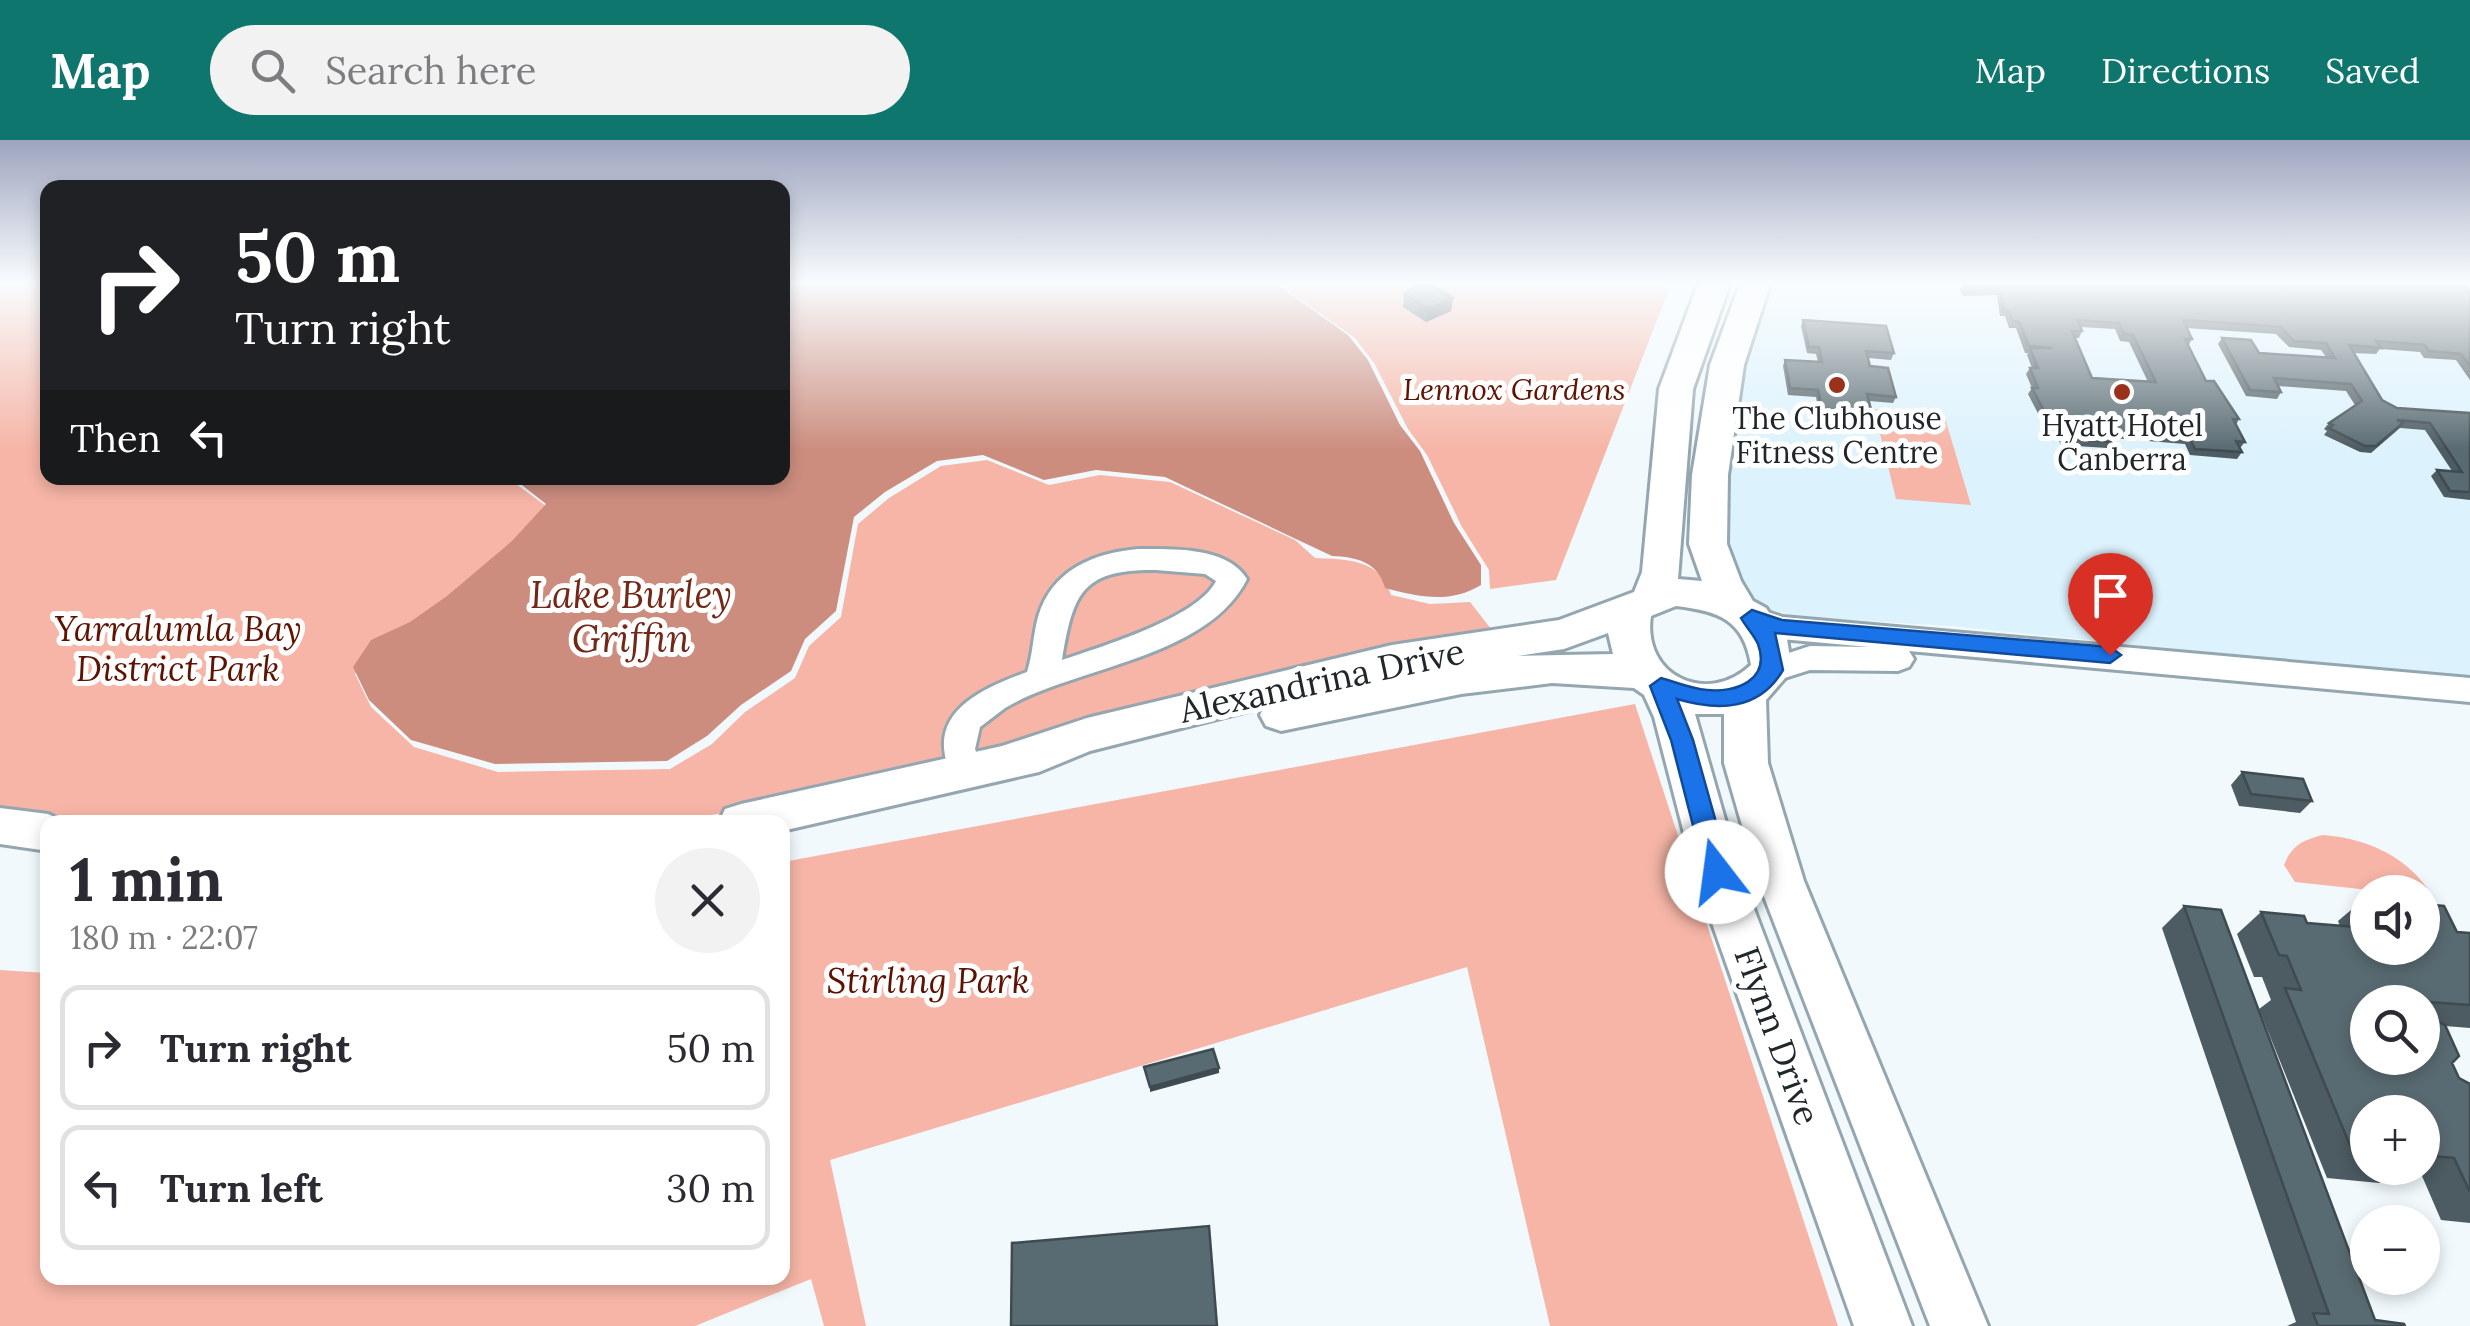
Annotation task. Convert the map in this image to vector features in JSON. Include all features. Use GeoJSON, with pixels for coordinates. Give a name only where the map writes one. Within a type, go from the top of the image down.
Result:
{"type":"FeatureCollection","features":[{"type":"Feature","properties":{"kind":"main road"},"geometry":{"type":"LineString","coordinates":[[1694,339],[1676,389],[1663,514],[1662,572],[1642,603],[1626,641],[1651,680],[1706,699],[1758,683],[1767,639],[1722,583],[1708,544],[1710,475],[1726,365],[1735,339]]}},
{"type":"Feature","properties":{"kind":"main road"},"geometry":{"type":"LineString","coordinates":[[1642,603],[1694,592],[1744,613]]}},
{"type":"Feature","properties":{"kind":"main road","name":"Alexandrina Drive"},"geometry":{"type":"LineString","coordinates":[[1012,760],[1087,735],[1392,660],[1564,634],[1642,603]]}},
{"type":"Feature","properties":{"kind":"main road","name":"Alexandrina Drive"},"geometry":{"type":"LineString","coordinates":[[772,815],[1012,760],[1480,678],[1603,666],[1651,680]]}},
{"type":"Feature","properties":{"kind":"main road","name":"Flynn Drive"},"geometry":{"type":"LineString","coordinates":[[1651,680],[1684,748],[1717,872],[1883,1326]]}},
{"type":"Feature","properties":{"kind":"main road","name":"Flynn Drive"},"geometry":{"type":"LineString","coordinates":[[1758,683],[1746,762],[1781,881],[1959,1326]]}},
{"type":"Feature","properties":{"kind":"main road"},"geometry":{"type":"LineString","coordinates":[[0,826],[40,832]]}},
{"type":"Feature","properties":{"kind":"street"},"geometry":{"type":"LineString","coordinates":[[966,771],[959,749],[966,721],[998,696],[1146,640],[1226,595],[1232,579],[1226,571],[1211,565],[1162,560],[1130,560],[1097,567],[1075,578],[1054,613],[1049,660],[1040,679]]}},
{"type":"Feature","properties":{"kind":"street"},"geometry":{"type":"LineString","coordinates":[[1744,613],[1782,628],[2470,690]]}},
{"type":"Feature","properties":{"kind":"street"},"geometry":{"type":"LineString","coordinates":[[1758,683],[1810,658],[1866,656],[2273,690],[2470,711]]}},
{"type":"Feature","properties":{"kind":"shaded area"},"geometry":{"type":"Polygon","coordinates":[[[1751,339],[2470,339],[2470,679],[1951,626],[1800,617],[1759,607],[1747,599],[1727,546],[1729,449],[1751,339]]]}},
{"type":"Feature","properties":{"kind":"green space","name":"Yarralumla Bay District Park"},"geometry":{"type":"Polygon","coordinates":[[[0,339],[40,339],[40,485],[517,485],[550,509],[449,602],[374,647],[355,674],[371,707],[414,747],[498,772],[670,769],[712,744],[745,712],[795,678],[809,646],[841,617],[858,524],[889,498],[941,466],[987,460],[1049,485],[1100,475],[1170,482],[1295,540],[1315,558],[1350,561],[1371,568],[1380,574],[1391,595],[1430,604],[1470,602],[1495,634],[831,797],[711,815],[40,815],[40,819],[0,813],[0,339]]]}},
{"type":"Feature","properties":{"kind":"green space","name":"Lennox Gardens"},"geometry":{"type":"Polygon","coordinates":[[[1356,339],[1649,339],[1556,580],[1490,589],[1489,570],[1374,363],[1356,339]]]}},
{"type":"Feature","properties":{"kind":"green space"},"geometry":{"type":"Polygon","coordinates":[[[1874,409],[1944,415],[1971,505],[1896,499],[1874,409]]]}},
{"type":"Feature","properties":{"kind":"green space","name":"Stirling Park"},"geometry":{"type":"Polygon","coordinates":[[[1635,704],[1838,1326],[1550,1326],[1467,967],[830,1160],[866,1326],[824,1326],[811,1279],[695,1326],[0,1326],[0,970],[40,973],[40,1285],[790,1285],[790,861],[1635,704]]]}},
{"type":"Feature","properties":{"kind":"green space"},"geometry":{"type":"Polygon","coordinates":[[[2323,835],[2367,844],[2394,857],[2416,875],[2350,875],[2350,888],[2295,882],[2284,865],[2299,844],[2323,835]]]}},
{"type":"Feature","properties":{"kind":"water","name":"Lake Burley Griffin"},"geometry":{"type":"Polygon","coordinates":[[[790,339],[1351,339],[1368,360],[1400,425],[1420,451],[1454,523],[1481,565],[1481,585],[1446,597],[1385,588],[1377,572],[1365,563],[1332,556],[1165,477],[1096,470],[1044,480],[983,455],[937,461],[885,492],[854,517],[836,611],[805,639],[791,671],[741,705],[707,736],[667,761],[495,764],[411,740],[369,700],[353,667],[371,640],[410,622],[447,596],[512,541],[546,504],[522,485],[790,485],[790,339]]]}},
{"type":"Feature","properties":{"kind":"building","name":"The Clubhouse Fitness Centre"},"geometry":{"type":"Polygon","coordinates":[[[1807,339],[1890,339],[1894,353],[1866,351],[1870,366],[1888,368],[1896,397],[1867,394],[1875,425],[1825,421],[1818,390],[1790,388],[1785,360],[1822,362],[1819,347],[1809,347],[1807,339]]]}},
{"type":"Feature","properties":{"kind":"building"},"geometry":{"type":"Polygon","coordinates":[[[2026,339],[2076,339],[2092,378],[2156,382],[2135,339],[2185,339],[2206,381],[2214,381],[2239,419],[2233,419],[2245,442],[2236,441],[2242,452],[2195,449],[2189,437],[2152,434],[2150,429],[2141,428],[2143,434],[2106,431],[2111,442],[2064,438],[2060,427],[2052,426],[2032,388],[2038,388],[2030,368],[2038,368],[2030,348],[2052,348],[2029,346],[2026,339]]]}},
{"type":"Feature","properties":{"kind":"building"},"geometry":{"type":"Polygon","coordinates":[[[2223,339],[2251,340],[2259,353],[2335,358],[2326,343],[2294,341],[2470,339],[2470,366],[2461,354],[2429,351],[2425,345],[2376,341],[2381,348],[2349,345],[2382,400],[2397,408],[2470,413],[2470,492],[2450,491],[2437,470],[2462,472],[2430,423],[2397,420],[2403,423],[2376,446],[2365,446],[2329,428],[2333,425],[2329,423],[2362,401],[2351,384],[2274,378],[2281,392],[2250,390],[2223,339]]]}},
{"type":"Feature","properties":{"kind":"building"},"geometry":{"type":"Polygon","coordinates":[[[2242,772],[2303,779],[2312,801],[2251,794],[2242,772]]]}},
{"type":"Feature","properties":{"kind":"building"},"geometry":{"type":"Polygon","coordinates":[[[2184,906],[2221,910],[2350,1253],[2350,1295],[2366,1295],[2375,1320],[2405,1326],[2318,1326],[2313,1313],[2329,1314],[2184,906]]]}},
{"type":"Feature","properties":{"kind":"building"},"geometry":{"type":"Polygon","coordinates":[[[2440,906],[2444,906],[2457,932],[2470,933],[2470,1005],[2440,1003],[2440,985],[2350,985],[2350,1075],[2440,1075],[2440,1023],[2445,1025],[2459,1056],[2452,1063],[2459,1078],[2470,1084],[2470,1192],[2454,1158],[2440,1157],[2440,1095],[2350,1095],[2350,1145],[2285,988],[2301,990],[2287,956],[2279,955],[2261,912],[2304,916],[2307,923],[2350,927],[2350,965],[2440,965],[2440,906]]]}},
{"type":"Feature","properties":{"kind":"building"},"geometry":{"type":"Polygon","coordinates":[[[1213,1049],[1219,1068],[1150,1087],[1144,1067],[1213,1049]]]}},
{"type":"Feature","properties":{"kind":"building"},"geometry":{"type":"Polygon","coordinates":[[[1209,1226],[1217,1326],[1011,1326],[1012,1243],[1209,1226]]]}},
{"type":"Feature","properties":{"kind":"place","name":"The Clubhouse Fitness Centre"},"geometry":{"type":"Point","coordinates":[1837,385]}},
{"type":"Feature","properties":{"kind":"place","name":"Hyatt Hotel Canberra"},"geometry":{"type":"Point","coordinates":[2122,392]}},
{"type":"Feature","properties":{"kind":"route"},"geometry":{"type":"LineString","coordinates":[[1717,872],[1682,740],[1661,686],[1681,695],[1706,699],[1745,695],[1762,684],[1772,670],[1770,652],[1767,639],[1752,618],[1782,628],[2110,655]]}}]}
